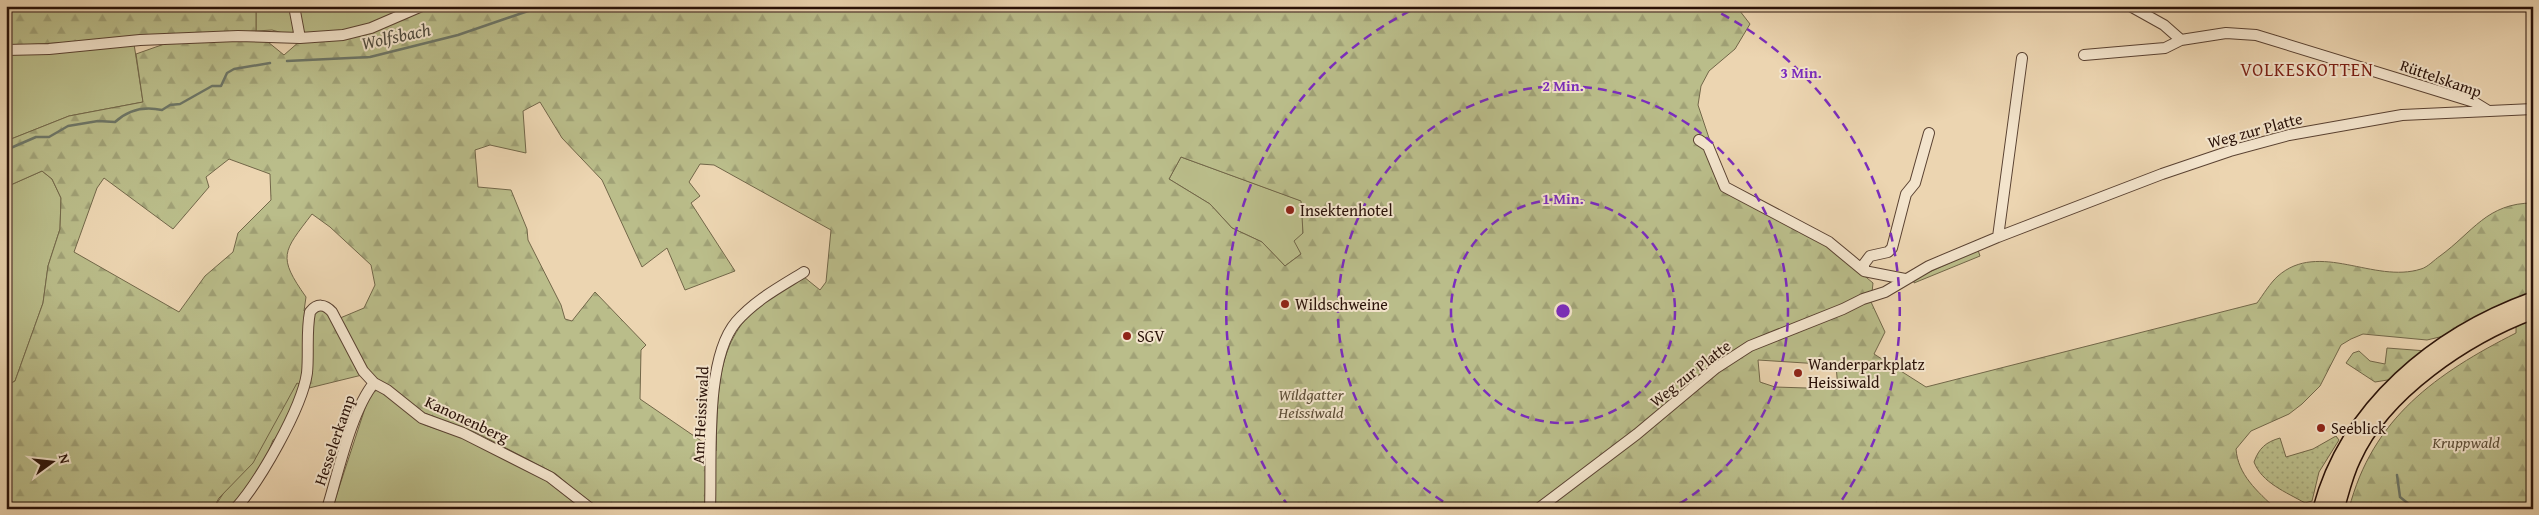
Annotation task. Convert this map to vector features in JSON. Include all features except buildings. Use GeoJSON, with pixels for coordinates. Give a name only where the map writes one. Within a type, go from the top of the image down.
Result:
{"type":"FeatureCollection","features":[{"type":"Feature","properties":{"kind":"main road"},"geometry":{"type":"LineString","coordinates":[[2321,509],[2329,482],[2357,428],[2389,391],[2444,345],[2506,310],[2533,300]]}},
{"type":"Feature","properties":{"kind":"main road"},"geometry":{"type":"LineString","coordinates":[[2336,509],[2353,457],[2366,434],[2396,399],[2436,365],[2478,336],[2533,311]]}},
{"type":"Feature","properties":{"kind":"street"},"geometry":{"type":"LineString","coordinates":[[294,6],[300,38]]}},
{"type":"Feature","properties":{"kind":"street"},"geometry":{"type":"LineString","coordinates":[[6,50],[199,37],[300,38],[343,35],[371,28],[422,6]]}},
{"type":"Feature","properties":{"kind":"street"},"geometry":{"type":"LineString","coordinates":[[2130,6],[2164,26],[2181,40]]}},
{"type":"Feature","properties":{"kind":"street","name":"Rüttelskamp"},"geometry":{"type":"LineString","coordinates":[[2084,55],[2165,48],[2181,40],[2226,33],[2256,35],[2474,102],[2487,110]]}},
{"type":"Feature","properties":{"kind":"street"},"geometry":{"type":"LineString","coordinates":[[1998,237],[2022,58]]}},
{"type":"Feature","properties":{"kind":"street","name":"Weg zur Platte"},"geometry":{"type":"LineString","coordinates":[[1538,509],[1636,434],[1729,358],[1750,346],[1863,299],[1885,292],[1929,266],[1998,237],[2169,172],[2230,151],[2289,135],[2402,115],[2533,109]]}},
{"type":"Feature","properties":{"kind":"street"},"geometry":{"type":"LineString","coordinates":[[1864,270],[1864,264],[1870,256],[1888,252],[1892,248],[1906,194],[1915,183],[1928,133]]}},
{"type":"Feature","properties":{"kind":"street"},"geometry":{"type":"LineString","coordinates":[[1699,140],[1708,146],[1725,187],[1829,242],[1864,270],[1905,279]]}},
{"type":"Feature","properties":{"kind":"street","name":"Am Heissiwald"},"geometry":{"type":"LineString","coordinates":[[710,509],[713,398],[717,360],[725,339],[736,322],[759,300],[804,272]]}},
{"type":"Feature","properties":{"kind":"street","name":"Kanonenberg"},"geometry":{"type":"LineString","coordinates":[[235,509],[254,486],[266,466],[304,385],[310,312],[314,306],[327,307],[363,371],[374,383],[387,390],[422,418],[472,437],[550,477],[590,509]]}},
{"type":"Feature","properties":{"kind":"street","name":"Hesselerkamp"},"geometry":{"type":"LineString","coordinates":[[327,509],[360,409],[367,392],[374,383]]}},
{"type":"Feature","properties":{"kind":"green space"},"geometry":{"type":"Polygon","coordinates":[[[6,6],[256,6],[256,31],[6,46],[6,6]]]}},
{"type":"Feature","properties":{"kind":"green space"},"geometry":{"type":"Polygon","coordinates":[[[256,6],[289,6],[294,32],[290,35],[272,30],[256,31],[256,6]]]}},
{"type":"Feature","properties":{"kind":"green space"},"geometry":{"type":"Polygon","coordinates":[[[296,6],[410,6],[346,32],[305,33],[300,28],[296,6]]]}},
{"type":"Feature","properties":{"kind":"green space","name":"Wildgatter Heissiwald"},"geometry":{"type":"Polygon","coordinates":[[[430,6],[1736,6],[1750,24],[1735,49],[1709,71],[1701,86],[1698,105],[1711,144],[1704,147],[1720,189],[1829,246],[1873,283],[1871,302],[1885,332],[1874,354],[1926,387],[2257,303],[2278,276],[2294,266],[2311,262],[2329,262],[2385,271],[2403,272],[2421,269],[2452,247],[2492,213],[2517,204],[2533,203],[2533,293],[2489,311],[2444,336],[2427,340],[2363,334],[2341,345],[2320,386],[2302,404],[2289,414],[2251,431],[2236,449],[2240,467],[2245,475],[2276,509],[597,509],[556,474],[477,433],[424,413],[362,375],[309,388],[297,383],[253,463],[219,498],[213,509],[6,509],[6,386],[15,381],[43,303],[48,266],[60,229],[61,198],[52,179],[42,171],[6,187],[6,141],[69,116],[143,102],[136,54],[170,42],[242,38],[268,42],[284,55],[300,41],[371,32],[430,6]],[[540,102],[523,111],[526,153],[490,145],[475,150],[478,187],[511,190],[527,229],[528,240],[561,305],[565,319],[572,321],[595,292],[646,345],[641,350],[640,399],[716,451],[717,409],[722,369],[736,333],[748,316],[765,301],[804,277],[820,290],[826,282],[831,230],[714,165],[700,164],[689,182],[700,196],[691,203],[735,271],[685,290],[667,248],[642,267],[602,180],[562,138],[540,102]],[[1181,157],[1169,179],[1210,204],[1232,228],[1262,242],[1285,266],[1301,254],[1294,241],[1303,233],[1301,201],[1181,157]],[[229,159],[206,177],[209,187],[173,229],[104,178],[97,188],[74,252],[179,312],[205,276],[233,252],[238,233],[271,200],[270,174],[229,159]],[[312,214],[295,237],[287,254],[288,263],[291,272],[306,297],[304,311],[326,309],[333,321],[364,308],[375,285],[371,265],[330,227],[312,214]],[[1758,360],[1760,382],[1775,387],[1838,389],[1836,365],[1758,360]]]}},
{"type":"Feature","properties":{"kind":"green space"},"geometry":{"type":"Polygon","coordinates":[[[134,44],[143,102],[69,116],[6,141],[6,52],[134,44]]]}},
{"type":"Feature","properties":{"kind":"green space"},"geometry":{"type":"Polygon","coordinates":[[[1181,157],[1302,201],[1303,233],[1301,254],[1285,266],[1262,242],[1232,228],[1210,204],[1169,179],[1181,157]]]}},
{"type":"Feature","properties":{"kind":"green space"},"geometry":{"type":"Polygon","coordinates":[[[42,171],[52,179],[61,198],[60,229],[48,266],[43,303],[15,381],[6,386],[6,187],[42,171]]]}},
{"type":"Feature","properties":{"kind":"green space"},"geometry":{"type":"Polygon","coordinates":[[[1978,250],[1980,256],[1914,283],[1914,279],[1978,250]]]}},
{"type":"Feature","properties":{"kind":"green space","name":"Kruppwald"},"geometry":{"type":"Polygon","coordinates":[[[2533,317],[2533,509],[2349,509],[2360,477],[2374,449],[2391,424],[2412,402],[2435,382],[2460,365],[2516,333],[2516,323],[2533,317]]]}},
{"type":"Feature","properties":{"kind":"green space"},"geometry":{"type":"Polygon","coordinates":[[[2387,348],[2427,351],[2394,379],[2375,382],[2346,363],[2353,353],[2359,351],[2370,361],[2385,364],[2387,348]]]}},
{"type":"Feature","properties":{"kind":"green space"},"geometry":{"type":"Polygon","coordinates":[[[297,383],[302,385],[279,437],[273,440],[261,471],[232,509],[213,509],[297,383]]]}},
{"type":"Feature","properties":{"kind":"green space"},"geometry":{"type":"Polygon","coordinates":[[[378,390],[425,425],[463,438],[546,479],[584,509],[332,509],[370,393],[378,390]]]}},
{"type":"Feature","properties":{"kind":"green space"},"geometry":{"type":"Polygon","coordinates":[[[2336,436],[2339,440],[2319,472],[2312,501],[2305,503],[2275,486],[2263,476],[2254,462],[2264,446],[2280,438],[2286,457],[2313,449],[2336,436]]]}},
{"type":"Feature","properties":{"kind":"waterway","name":"Wolfsbach"},"geometry":{"type":"LineString","coordinates":[[287,61],[370,57],[458,35],[531,10],[535,6]]}},
{"type":"Feature","properties":{"kind":"waterway","name":"Wolfsbach"},"geometry":{"type":"LineString","coordinates":[[744,6],[760,11],[770,6]]}},
{"type":"Feature","properties":{"kind":"waterway","name":"Wolfsbach"},"geometry":{"type":"LineString","coordinates":[[6,150],[36,137],[49,137],[68,126],[98,121],[115,122],[131,111],[149,108],[162,110],[170,105],[180,104],[212,86],[221,86],[227,73],[234,69],[270,63]]}},
{"type":"Feature","properties":{"kind":"waterway"},"geometry":{"type":"LineString","coordinates":[[2397,475],[2400,497],[2415,509]]}},
{"type":"Feature","properties":{"kind":"place","name":"Insektenhotel"},"geometry":{"type":"Point","coordinates":[1290,210]}},
{"type":"Feature","properties":{"kind":"place","name":"Wildschweine"},"geometry":{"type":"Point","coordinates":[1285,304]}},
{"type":"Feature","properties":{"kind":"place","name":"SGV"},"geometry":{"type":"Point","coordinates":[1127,336]}},
{"type":"Feature","properties":{"kind":"place","name":"Wanderparkplatz Heissiwald"},"geometry":{"type":"Point","coordinates":[1798,373]}},
{"type":"Feature","properties":{"kind":"place","name":"Seeblick"},"geometry":{"type":"Point","coordinates":[2321,428]}},
{"type":"Feature","properties":{"kind":"district","name":"VOLKESKOTTEN"},"geometry":{"type":"Point","coordinates":[2307,69]}}]}
